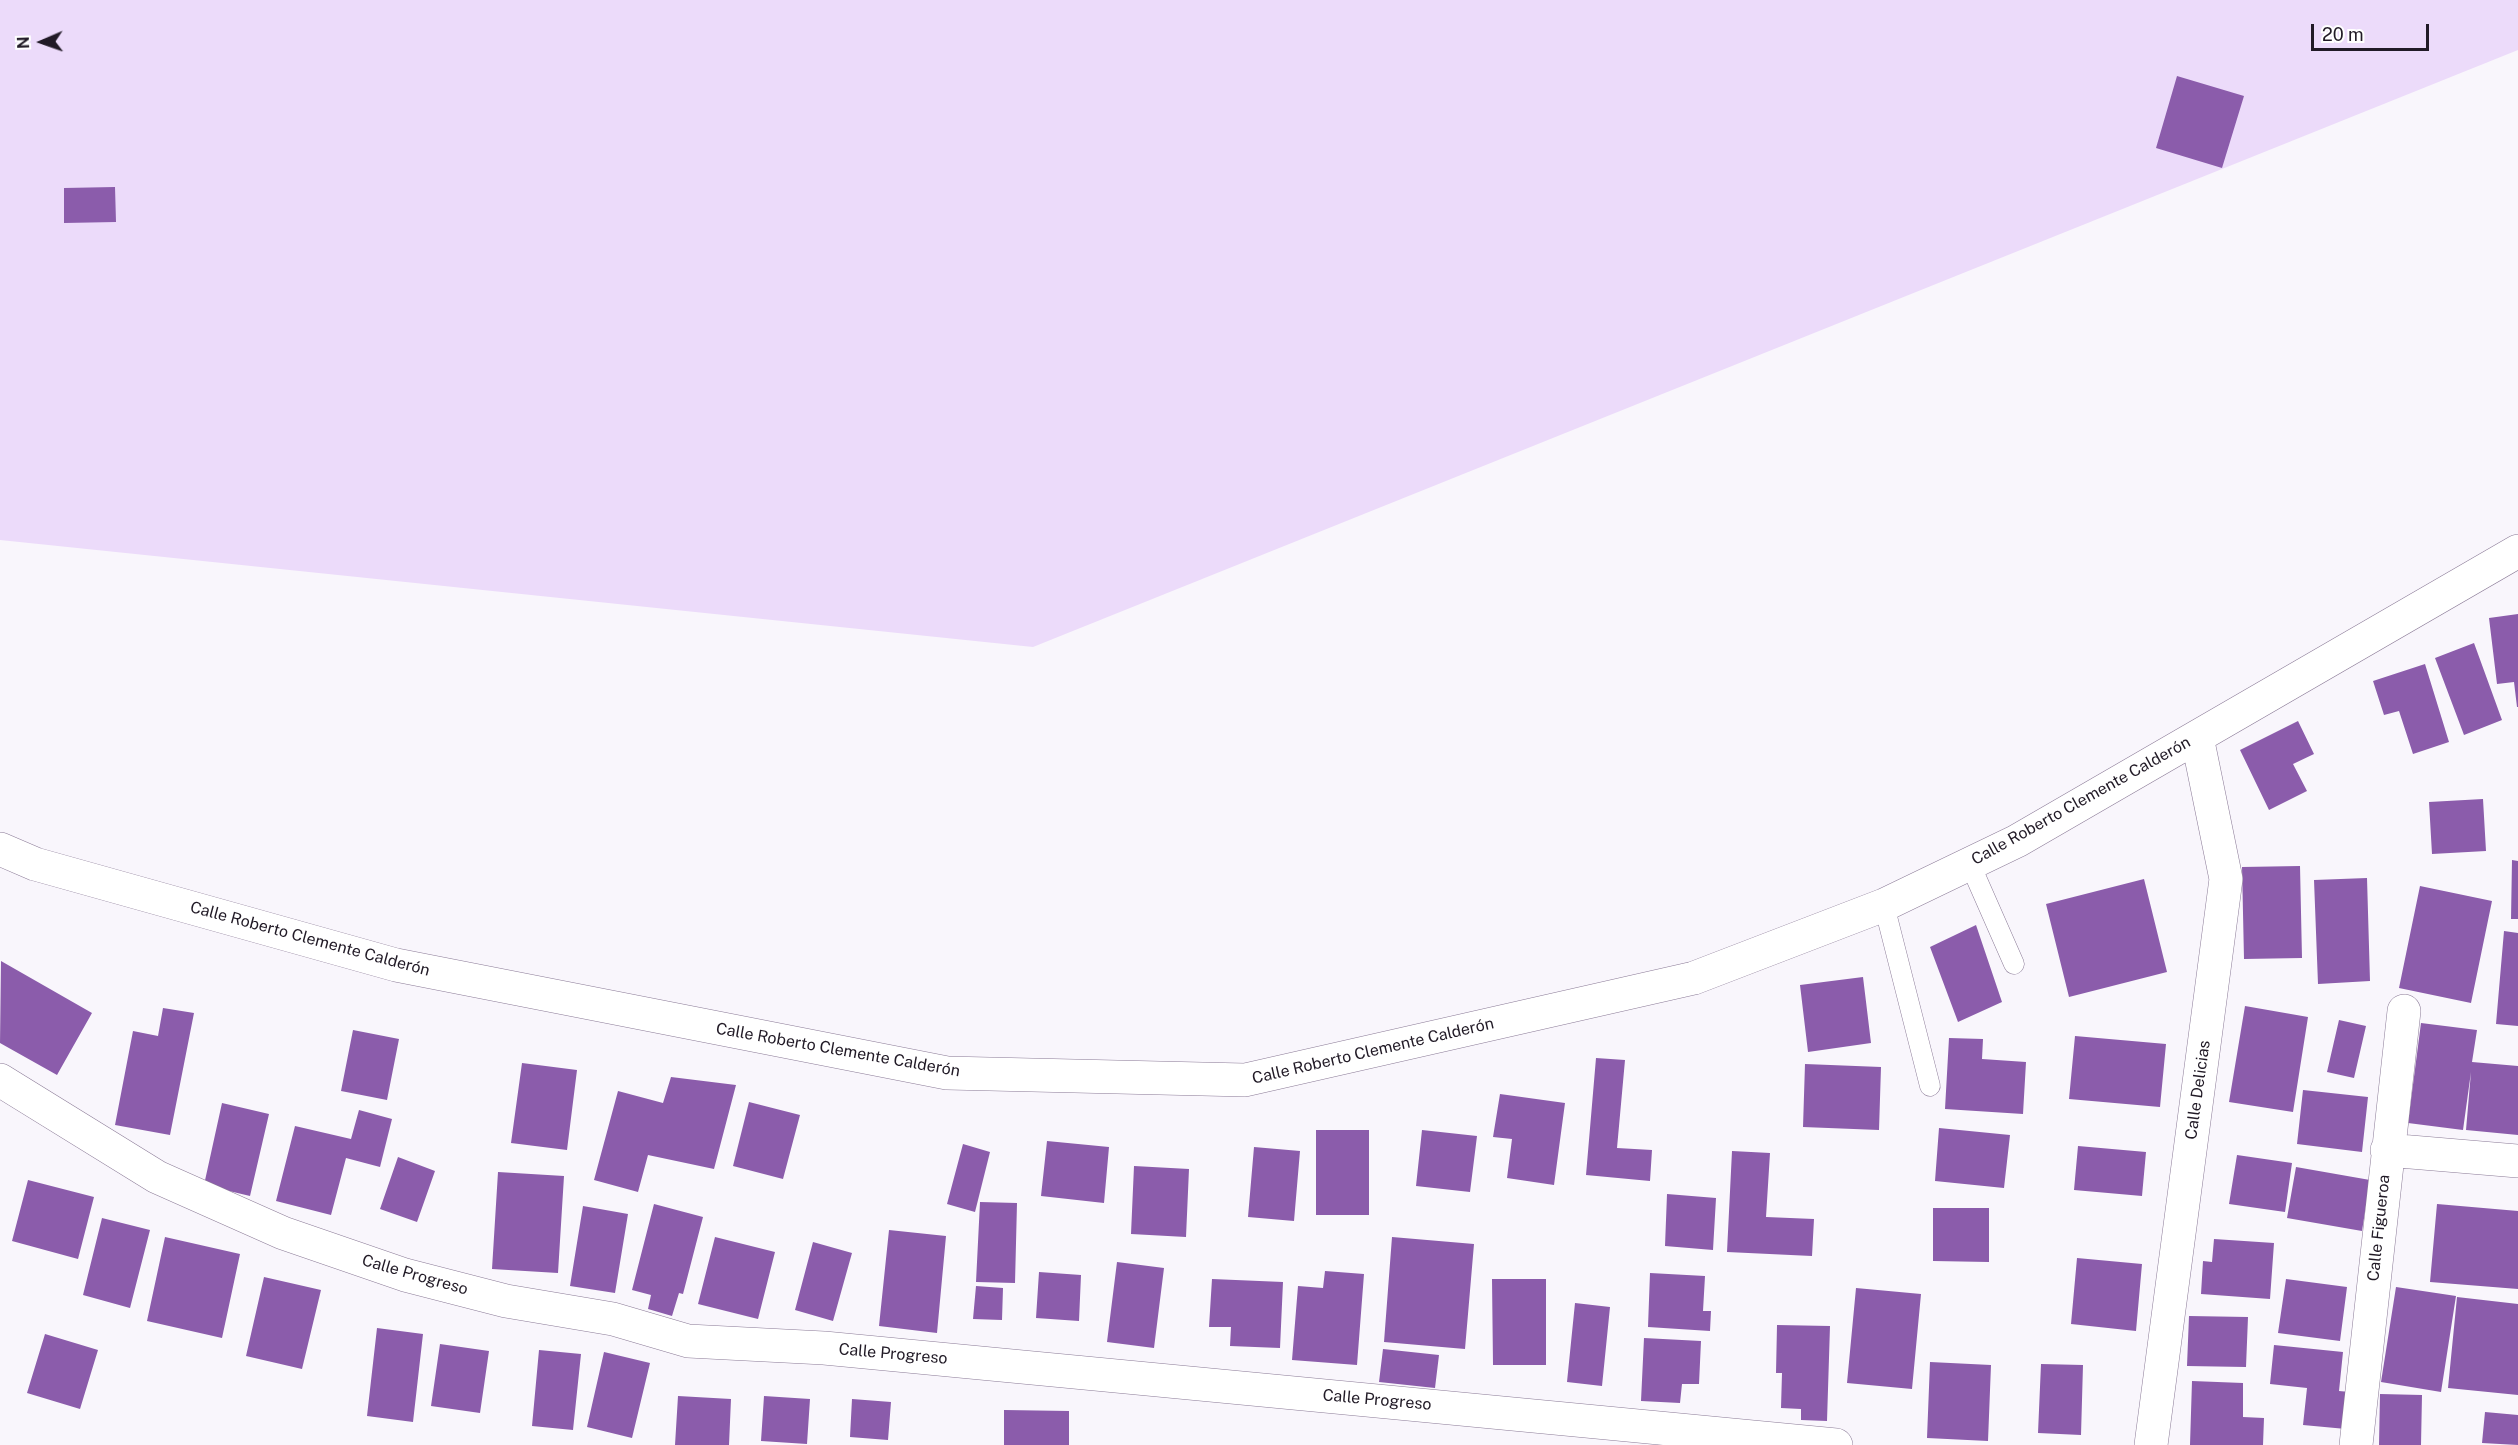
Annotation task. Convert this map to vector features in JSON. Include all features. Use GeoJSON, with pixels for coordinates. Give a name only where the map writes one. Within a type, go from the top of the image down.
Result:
{"type":"FeatureCollection","features":[{"type":"Feature","properties":{"kind":"street","name":"Calle Roberto Clemente Calderón"},"geometry":{"type":"LineString","coordinates":[[0,849],[35,864],[396,965],[947,1073],[1245,1080],[1694,978],[1884,905],[2016,841],[2518,551]]}},
{"type":"Feature","properties":{"kind":"street","name":"Calle Delicias"},"geometry":{"type":"LineString","coordinates":[[2151,1445],[2226,879],[2197,737]]}},
{"type":"Feature","properties":{"kind":"street","name":"Calle Figueroa"},"geometry":{"type":"LineString","coordinates":[[2356,1445],[2404,1011]]}},
{"type":"Feature","properties":{"kind":"street","name":"Calle Progreso"},"geometry":{"type":"LineString","coordinates":[[0,1080],[158,1177],[283,1233],[416,1278],[506,1301],[613,1320],[688,1341],[824,1348],[1836,1445]]}},
{"type":"Feature","properties":{"kind":"street"},"geometry":{"type":"LineString","coordinates":[[2387,1150],[2518,1161]]}},
{"type":"Feature","properties":{"kind":"lane"},"geometry":{"type":"LineString","coordinates":[[1970,864],[2014,964]]}},
{"type":"Feature","properties":{"kind":"lane"},"geometry":{"type":"LineString","coordinates":[[1884,905],[1930,1086]]}},
{"type":"Feature","properties":{"kind":"shaded area"},"geometry":{"type":"Polygon","coordinates":[[[0,0],[2518,0],[2518,50],[1033,647],[0,540],[0,0]]]}},
{"type":"Feature","properties":{"kind":"building"},"geometry":{"type":"Polygon","coordinates":[[[2177,76],[2244,96],[2222,168],[2156,148],[2177,76]]]}},
{"type":"Feature","properties":{"kind":"building"},"geometry":{"type":"Polygon","coordinates":[[[115,187],[116,222],[64,223],[64,188],[115,187]]]}},
{"type":"Feature","properties":{"kind":"building"},"geometry":{"type":"Polygon","coordinates":[[[2518,614],[2517,707],[2514,682],[2497,684],[2489,618],[2518,614]]]}},
{"type":"Feature","properties":{"kind":"building"},"geometry":{"type":"Polygon","coordinates":[[[2474,643],[2502,720],[2464,735],[2435,658],[2474,643]]]}},
{"type":"Feature","properties":{"kind":"building"},"geometry":{"type":"Polygon","coordinates":[[[2425,664],[2449,742],[2413,754],[2399,711],[2384,715],[2373,681],[2425,664]]]}},
{"type":"Feature","properties":{"kind":"building"},"geometry":{"type":"Polygon","coordinates":[[[2298,721],[2314,754],[2293,764],[2307,791],[2269,810],[2240,750],[2298,721]]]}},
{"type":"Feature","properties":{"kind":"building"},"geometry":{"type":"Polygon","coordinates":[[[2483,799],[2486,851],[2432,854],[2429,802],[2483,799]]]}},
{"type":"Feature","properties":{"kind":"building"},"geometry":{"type":"Polygon","coordinates":[[[2512,860],[2518,861],[2518,919],[2511,919],[2512,860]]]}},
{"type":"Feature","properties":{"kind":"building"},"geometry":{"type":"Polygon","coordinates":[[[2300,866],[2302,958],[2244,959],[2242,867],[2300,866]]]}},
{"type":"Feature","properties":{"kind":"building"},"geometry":{"type":"Polygon","coordinates":[[[2367,878],[2370,981],[2318,984],[2314,880],[2367,878]]]}},
{"type":"Feature","properties":{"kind":"building"},"geometry":{"type":"Polygon","coordinates":[[[2144,879],[2167,972],[2069,997],[2046,904],[2144,879]]]}},
{"type":"Feature","properties":{"kind":"building"},"geometry":{"type":"Polygon","coordinates":[[[2420,886],[2492,901],[2471,1003],[2399,988],[2420,886]]]}},
{"type":"Feature","properties":{"kind":"building"},"geometry":{"type":"Polygon","coordinates":[[[1976,925],[2002,1002],[1958,1022],[1930,947],[1976,925]]]}},
{"type":"Feature","properties":{"kind":"building"},"geometry":{"type":"Polygon","coordinates":[[[2504,931],[2518,933],[2518,1026],[2496,1024],[2504,931]]]}},
{"type":"Feature","properties":{"kind":"building"},"geometry":{"type":"Polygon","coordinates":[[[1,961],[92,1013],[57,1075],[0,1043],[1,961]]]}},
{"type":"Feature","properties":{"kind":"building"},"geometry":{"type":"Polygon","coordinates":[[[1863,977],[1871,1043],[1808,1052],[1800,985],[1863,977]]]}},
{"type":"Feature","properties":{"kind":"building"},"geometry":{"type":"Polygon","coordinates":[[[2245,1006],[2308,1017],[2293,1112],[2229,1102],[2245,1006]]]}},
{"type":"Feature","properties":{"kind":"building"},"geometry":{"type":"Polygon","coordinates":[[[163,1008],[194,1013],[170,1135],[115,1125],[133,1031],[158,1036],[163,1008]]]}},
{"type":"Feature","properties":{"kind":"building"},"geometry":{"type":"Polygon","coordinates":[[[2339,1020],[2366,1026],[2354,1078],[2327,1072],[2339,1020]]]}},
{"type":"Feature","properties":{"kind":"building"},"geometry":{"type":"Polygon","coordinates":[[[2421,1023],[2477,1030],[2472,1062],[2518,1066],[2518,1135],[2466,1130],[2471,1072],[2463,1130],[2408,1123],[2421,1023]]]}},
{"type":"Feature","properties":{"kind":"building"},"geometry":{"type":"Polygon","coordinates":[[[353,1030],[399,1039],[387,1100],[341,1091],[353,1030]]]}},
{"type":"Feature","properties":{"kind":"building"},"geometry":{"type":"Polygon","coordinates":[[[2075,1036],[2166,1044],[2160,1107],[2069,1099],[2075,1036]]]}},
{"type":"Feature","properties":{"kind":"building"},"geometry":{"type":"Polygon","coordinates":[[[1949,1038],[1983,1039],[1982,1059],[2026,1062],[2023,1114],[1945,1109],[1949,1038]]]}},
{"type":"Feature","properties":{"kind":"building"},"geometry":{"type":"Polygon","coordinates":[[[1596,1058],[1625,1060],[1617,1148],[1652,1150],[1650,1181],[1586,1175],[1596,1058]]]}},
{"type":"Feature","properties":{"kind":"building"},"geometry":{"type":"Polygon","coordinates":[[[522,1063],[577,1070],[567,1150],[511,1143],[522,1063]]]}},
{"type":"Feature","properties":{"kind":"building"},"geometry":{"type":"Polygon","coordinates":[[[1805,1064],[1881,1067],[1879,1130],[1803,1127],[1805,1064]]]}},
{"type":"Feature","properties":{"kind":"building"},"geometry":{"type":"Polygon","coordinates":[[[671,1077],[736,1085],[714,1169],[648,1155],[638,1192],[594,1180],[618,1091],[663,1103],[671,1077]]]}},
{"type":"Feature","properties":{"kind":"building"},"geometry":{"type":"Polygon","coordinates":[[[2303,1090],[2368,1097],[2362,1152],[2297,1144],[2303,1090]]]}},
{"type":"Feature","properties":{"kind":"building"},"geometry":{"type":"Polygon","coordinates":[[[1500,1094],[1565,1103],[1554,1185],[1507,1178],[1512,1139],[1493,1137],[1500,1094]]]}},
{"type":"Feature","properties":{"kind":"building"},"geometry":{"type":"Polygon","coordinates":[[[749,1102],[800,1115],[783,1179],[733,1166],[749,1102]]]}},
{"type":"Feature","properties":{"kind":"building"},"geometry":{"type":"Polygon","coordinates":[[[222,1103],[269,1114],[250,1196],[204,1185],[222,1103]]]}},
{"type":"Feature","properties":{"kind":"building"},"geometry":{"type":"Polygon","coordinates":[[[359,1110],[392,1119],[380,1167],[346,1158],[331,1215],[276,1201],[295,1126],[351,1139],[359,1110]]]}},
{"type":"Feature","properties":{"kind":"building"},"geometry":{"type":"Polygon","coordinates":[[[1939,1128],[2010,1135],[2004,1188],[1935,1181],[1939,1128]]]}},
{"type":"Feature","properties":{"kind":"building"},"geometry":{"type":"Polygon","coordinates":[[[1316,1130],[1369,1130],[1369,1215],[1316,1215],[1316,1130]]]}},
{"type":"Feature","properties":{"kind":"building"},"geometry":{"type":"Polygon","coordinates":[[[1422,1130],[1477,1136],[1470,1192],[1416,1186],[1422,1130]]]}},
{"type":"Feature","properties":{"kind":"building"},"geometry":{"type":"Polygon","coordinates":[[[1047,1141],[1109,1147],[1104,1203],[1041,1196],[1047,1141]]]}},
{"type":"Feature","properties":{"kind":"building"},"geometry":{"type":"Polygon","coordinates":[[[963,1144],[990,1152],[975,1212],[947,1204],[963,1144]]]}},
{"type":"Feature","properties":{"kind":"building"},"geometry":{"type":"Polygon","coordinates":[[[2078,1146],[2146,1152],[2142,1196],[2074,1190],[2078,1146]]]}},
{"type":"Feature","properties":{"kind":"building"},"geometry":{"type":"Polygon","coordinates":[[[1254,1147],[1300,1151],[1294,1221],[1248,1217],[1254,1147]]]}},
{"type":"Feature","properties":{"kind":"building"},"geometry":{"type":"Polygon","coordinates":[[[1732,1151],[1770,1153],[1766,1217],[1814,1219],[1812,1256],[1727,1252],[1732,1151]]]}},
{"type":"Feature","properties":{"kind":"building"},"geometry":{"type":"Polygon","coordinates":[[[2237,1155],[2292,1163],[2285,1212],[2229,1204],[2237,1155]]]}},
{"type":"Feature","properties":{"kind":"building"},"geometry":{"type":"Polygon","coordinates":[[[398,1157],[435,1171],[417,1222],[380,1209],[398,1157]]]}},
{"type":"Feature","properties":{"kind":"building"},"geometry":{"type":"Polygon","coordinates":[[[1134,1166],[1189,1169],[1186,1237],[1131,1234],[1134,1166]]]}},
{"type":"Feature","properties":{"kind":"building"},"geometry":{"type":"Polygon","coordinates":[[[2296,1167],[2370,1180],[2362,1231],[2287,1218],[2296,1167]]]}},
{"type":"Feature","properties":{"kind":"building"},"geometry":{"type":"Polygon","coordinates":[[[498,1172],[564,1176],[558,1273],[492,1269],[498,1172]]]}},
{"type":"Feature","properties":{"kind":"building"},"geometry":{"type":"Polygon","coordinates":[[[28,1180],[94,1197],[78,1259],[12,1241],[28,1180]]]}},
{"type":"Feature","properties":{"kind":"building"},"geometry":{"type":"Polygon","coordinates":[[[1667,1194],[1716,1198],[1713,1250],[1665,1246],[1667,1194]]]}},
{"type":"Feature","properties":{"kind":"building"},"geometry":{"type":"Polygon","coordinates":[[[980,1202],[1017,1203],[1015,1283],[976,1282],[980,1202]]]}},
{"type":"Feature","properties":{"kind":"building"},"geometry":{"type":"Polygon","coordinates":[[[654,1204],[703,1217],[683,1294],[679,1293],[672,1316],[648,1309],[651,1295],[632,1290],[654,1204]]]}},
{"type":"Feature","properties":{"kind":"building"},"geometry":{"type":"Polygon","coordinates":[[[2437,1204],[2518,1211],[2518,1289],[2430,1282],[2437,1204]]]}},
{"type":"Feature","properties":{"kind":"building"},"geometry":{"type":"Polygon","coordinates":[[[583,1206],[628,1214],[615,1293],[570,1286],[583,1206]]]}},
{"type":"Feature","properties":{"kind":"building"},"geometry":{"type":"Polygon","coordinates":[[[1933,1208],[1989,1208],[1989,1262],[1933,1261],[1933,1208]]]}},
{"type":"Feature","properties":{"kind":"building"},"geometry":{"type":"Polygon","coordinates":[[[102,1218],[150,1230],[130,1308],[83,1295],[102,1218]]]}},
{"type":"Feature","properties":{"kind":"building"},"geometry":{"type":"Polygon","coordinates":[[[889,1230],[946,1236],[937,1333],[879,1326],[889,1230]]]}},
{"type":"Feature","properties":{"kind":"building"},"geometry":{"type":"Polygon","coordinates":[[[165,1237],[240,1254],[222,1338],[147,1321],[165,1237]]]}},
{"type":"Feature","properties":{"kind":"building"},"geometry":{"type":"Polygon","coordinates":[[[715,1237],[775,1252],[758,1319],[698,1304],[715,1237]]]}},
{"type":"Feature","properties":{"kind":"building"},"geometry":{"type":"Polygon","coordinates":[[[1392,1237],[1474,1244],[1465,1349],[1384,1342],[1392,1237]]]}},
{"type":"Feature","properties":{"kind":"building"},"geometry":{"type":"Polygon","coordinates":[[[2214,1239],[2274,1243],[2270,1299],[2201,1294],[2203,1261],[2212,1262],[2214,1239]]]}},
{"type":"Feature","properties":{"kind":"building"},"geometry":{"type":"Polygon","coordinates":[[[813,1242],[852,1253],[833,1321],[795,1310],[813,1242]]]}},
{"type":"Feature","properties":{"kind":"building"},"geometry":{"type":"Polygon","coordinates":[[[2077,1258],[2142,1264],[2136,1331],[2071,1324],[2077,1258]]]}},
{"type":"Feature","properties":{"kind":"building"},"geometry":{"type":"Polygon","coordinates":[[[1117,1262],[1164,1268],[1154,1348],[1107,1342],[1117,1262]]]}},
{"type":"Feature","properties":{"kind":"building"},"geometry":{"type":"Polygon","coordinates":[[[1325,1271],[1364,1274],[1357,1365],[1292,1360],[1298,1286],[1323,1288],[1325,1271]]]}},
{"type":"Feature","properties":{"kind":"building"},"geometry":{"type":"Polygon","coordinates":[[[1039,1272],[1081,1275],[1079,1321],[1036,1318],[1039,1272]]]}},
{"type":"Feature","properties":{"kind":"building"},"geometry":{"type":"Polygon","coordinates":[[[1650,1273],[1705,1276],[1703,1311],[1711,1311],[1710,1331],[1648,1327],[1650,1273]]]}},
{"type":"Feature","properties":{"kind":"building"},"geometry":{"type":"Polygon","coordinates":[[[264,1277],[321,1290],[302,1369],[246,1356],[264,1277]]]}},
{"type":"Feature","properties":{"kind":"building"},"geometry":{"type":"Polygon","coordinates":[[[1212,1279],[1283,1282],[1280,1348],[1230,1346],[1231,1327],[1209,1327],[1212,1279]]]}},
{"type":"Feature","properties":{"kind":"building"},"geometry":{"type":"Polygon","coordinates":[[[1492,1279],[1546,1279],[1546,1365],[1493,1365],[1492,1279]]]}},
{"type":"Feature","properties":{"kind":"building"},"geometry":{"type":"Polygon","coordinates":[[[2286,1279],[2347,1287],[2340,1341],[2278,1333],[2286,1279]]]}},
{"type":"Feature","properties":{"kind":"building"},"geometry":{"type":"Polygon","coordinates":[[[976,1286],[1003,1288],[1002,1320],[973,1319],[976,1286]]]}},
{"type":"Feature","properties":{"kind":"building"},"geometry":{"type":"Polygon","coordinates":[[[2396,1287],[2456,1296],[2441,1392],[2381,1382],[2396,1287]]]}},
{"type":"Feature","properties":{"kind":"building"},"geometry":{"type":"Polygon","coordinates":[[[1856,1288],[1921,1294],[1912,1389],[1847,1383],[1856,1288]]]}},
{"type":"Feature","properties":{"kind":"building"},"geometry":{"type":"Polygon","coordinates":[[[2457,1297],[2518,1304],[2518,1395],[2448,1388],[2457,1297]]]}},
{"type":"Feature","properties":{"kind":"building"},"geometry":{"type":"Polygon","coordinates":[[[1575,1303],[1610,1307],[1602,1386],[1567,1382],[1575,1303]]]}},
{"type":"Feature","properties":{"kind":"building"},"geometry":{"type":"Polygon","coordinates":[[[2189,1316],[2248,1317],[2246,1367],[2187,1366],[2189,1316]]]}},
{"type":"Feature","properties":{"kind":"building"},"geometry":{"type":"Polygon","coordinates":[[[1777,1325],[1830,1326],[1827,1421],[1801,1420],[1801,1409],[1781,1408],[1782,1373],[1776,1373],[1777,1325]]]}},
{"type":"Feature","properties":{"kind":"building"},"geometry":{"type":"Polygon","coordinates":[[[377,1328],[423,1334],[413,1422],[367,1416],[377,1328]]]}},
{"type":"Feature","properties":{"kind":"building"},"geometry":{"type":"Polygon","coordinates":[[[45,1334],[98,1350],[80,1409],[27,1393],[45,1334]]]}},
{"type":"Feature","properties":{"kind":"building"},"geometry":{"type":"Polygon","coordinates":[[[1644,1338],[1701,1341],[1699,1384],[1682,1384],[1680,1403],[1641,1401],[1644,1338]]]}},
{"type":"Feature","properties":{"kind":"building"},"geometry":{"type":"Polygon","coordinates":[[[440,1344],[489,1351],[480,1413],[431,1406],[440,1344]]]}},
{"type":"Feature","properties":{"kind":"building"},"geometry":{"type":"Polygon","coordinates":[[[2274,1345],[2343,1352],[2339,1391],[2350,1392],[2346,1429],[2303,1425],[2307,1388],[2270,1384],[2274,1345]]]}},
{"type":"Feature","properties":{"kind":"building"},"geometry":{"type":"Polygon","coordinates":[[[1383,1349],[1439,1355],[1435,1388],[1379,1382],[1383,1349]]]}},
{"type":"Feature","properties":{"kind":"building"},"geometry":{"type":"Polygon","coordinates":[[[539,1350],[581,1354],[573,1430],[532,1426],[539,1350]]]}},
{"type":"Feature","properties":{"kind":"building"},"geometry":{"type":"Polygon","coordinates":[[[604,1352],[650,1363],[632,1438],[587,1427],[604,1352]]]}},
{"type":"Feature","properties":{"kind":"building"},"geometry":{"type":"Polygon","coordinates":[[[1930,1362],[1991,1365],[1988,1441],[1927,1438],[1930,1362]]]}},
{"type":"Feature","properties":{"kind":"building"},"geometry":{"type":"Polygon","coordinates":[[[2041,1364],[2083,1365],[2081,1435],[2038,1433],[2041,1364]]]}},
{"type":"Feature","properties":{"kind":"building"},"geometry":{"type":"Polygon","coordinates":[[[2192,1381],[2243,1383],[2243,1417],[2264,1418],[2263,1445],[2190,1445],[2192,1381]]]}},
{"type":"Feature","properties":{"kind":"building"},"geometry":{"type":"Polygon","coordinates":[[[2380,1394],[2422,1395],[2421,1445],[2379,1445],[2380,1394]]]}},
{"type":"Feature","properties":{"kind":"building"},"geometry":{"type":"Polygon","coordinates":[[[678,1396],[731,1399],[729,1445],[675,1445],[678,1396]]]}},
{"type":"Feature","properties":{"kind":"building"},"geometry":{"type":"Polygon","coordinates":[[[764,1396],[810,1399],[807,1444],[761,1441],[764,1396]]]}},
{"type":"Feature","properties":{"kind":"building"},"geometry":{"type":"Polygon","coordinates":[[[852,1399],[891,1402],[888,1440],[850,1437],[852,1399]]]}},
{"type":"Feature","properties":{"kind":"building"},"geometry":{"type":"Polygon","coordinates":[[[1004,1410],[1069,1411],[1069,1445],[1004,1445],[1004,1410]]]}},
{"type":"Feature","properties":{"kind":"building"},"geometry":{"type":"Polygon","coordinates":[[[2485,1412],[2518,1415],[2518,1445],[2482,1443],[2485,1412]]]}}]}
